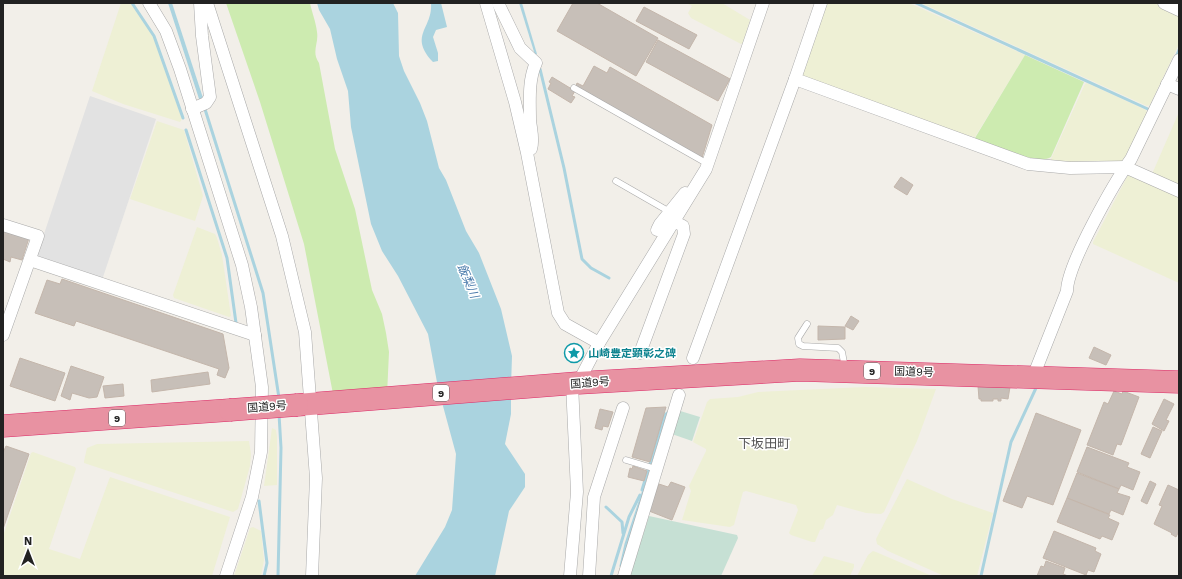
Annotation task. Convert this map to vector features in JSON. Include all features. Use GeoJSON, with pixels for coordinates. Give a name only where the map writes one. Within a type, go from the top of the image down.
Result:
{"type":"FeatureCollection","features":[{"type":"Feature","properties":{"kind":"highway","name":"国道9号"},"geometry":{"type":"LineString","coordinates":[[3,426],[763,371],[846,370],[1179,382]]}},
{"type":"Feature","properties":{"kind":"street"},"geometry":{"type":"LineString","coordinates":[[149,3],[159,17],[172,46],[242,265],[247,284],[262,387],[261,452],[252,497],[226,576]]}},
{"type":"Feature","properties":{"kind":"street"},"geometry":{"type":"LineString","coordinates":[[192,110],[206,103],[210,96],[202,36],[200,3]]}},
{"type":"Feature","properties":{"kind":"street"},"geometry":{"type":"LineString","coordinates":[[207,3],[282,236],[305,332],[309,404],[316,478],[312,576]]}},
{"type":"Feature","properties":{"kind":"street"},"geometry":{"type":"LineString","coordinates":[[486,3],[515,102],[527,153],[558,313],[565,324],[599,343]]}},
{"type":"Feature","properties":{"kind":"street"},"geometry":{"type":"LineString","coordinates":[[498,3],[520,48],[540,62],[531,82],[532,144],[527,153]]}},
{"type":"Feature","properties":{"kind":"street"},"geometry":{"type":"LineString","coordinates":[[570,576],[577,492],[572,384],[599,343],[672,217],[701,178],[708,164],[763,3]]}},
{"type":"Feature","properties":{"kind":"street"},"geometry":{"type":"LineString","coordinates":[[693,358],[795,79],[821,3]]}},
{"type":"Feature","properties":{"kind":"street"},"geometry":{"type":"LineString","coordinates":[[1164,3],[1179,10]]}},
{"type":"Feature","properties":{"kind":"street"},"geometry":{"type":"LineString","coordinates":[[1033,377],[1067,291],[1067,282],[1100,211],[1120,173],[1131,159],[1179,60]]}},
{"type":"Feature","properties":{"kind":"street"},"geometry":{"type":"LineString","coordinates":[[795,79],[1028,164],[1070,168],[1125,167],[1179,190]]}},
{"type":"Feature","properties":{"kind":"street"},"geometry":{"type":"LineString","coordinates":[[1167,84],[1179,89]]}},
{"type":"Feature","properties":{"kind":"street"},"geometry":{"type":"LineString","coordinates":[[657,230],[660,224],[672,217]]}},
{"type":"Feature","properties":{"kind":"street"},"geometry":{"type":"LineString","coordinates":[[640,353],[684,234],[683,226],[672,217]]}},
{"type":"Feature","properties":{"kind":"street"},"geometry":{"type":"LineString","coordinates":[[3,225],[38,236],[3,336]]}},
{"type":"Feature","properties":{"kind":"street"},"geometry":{"type":"LineString","coordinates":[[30,260],[255,335]]}},
{"type":"Feature","properties":{"kind":"street"},"geometry":{"type":"LineString","coordinates":[[624,576],[652,468],[679,395]]}},
{"type":"Feature","properties":{"kind":"street"},"geometry":{"type":"LineString","coordinates":[[589,576],[594,497],[623,408]]}},
{"type":"Feature","properties":{"kind":"lane"},"geometry":{"type":"LineString","coordinates":[[574,88],[708,164]]}},
{"type":"Feature","properties":{"kind":"lane"},"geometry":{"type":"LineString","coordinates":[[616,180],[672,217]]}},
{"type":"Feature","properties":{"kind":"lane"},"geometry":{"type":"LineString","coordinates":[[807,324],[798,338],[799,344],[803,346],[838,348],[842,352],[846,370]]}},
{"type":"Feature","properties":{"kind":"lane"},"geometry":{"type":"LineString","coordinates":[[626,460],[652,468]]}},
{"type":"Feature","properties":{"kind":"green space"},"geometry":{"type":"Polygon","coordinates":[[[121,3],[131,4],[155,39],[182,119],[180,122],[123,104],[92,91],[121,3]]]}},
{"type":"Feature","properties":{"kind":"green space"},"geometry":{"type":"Polygon","coordinates":[[[226,3],[310,3],[317,32],[315,51],[319,63],[335,149],[355,209],[372,290],[382,314],[386,333],[389,352],[387,395],[334,399],[304,244],[260,102],[226,3]]]}},
{"type":"Feature","properties":{"kind":"green space"},"geometry":{"type":"Polygon","coordinates":[[[686,3],[722,3],[750,20],[743,43],[741,44],[691,18],[688,13],[692,6],[686,3]]]}},
{"type":"Feature","properties":{"kind":"green space"},"geometry":{"type":"Polygon","coordinates":[[[825,3],[909,3],[1025,55],[975,137],[965,135],[803,78],[801,73],[825,3]]]}},
{"type":"Feature","properties":{"kind":"green space"},"geometry":{"type":"Polygon","coordinates":[[[921,3],[1155,3],[1179,14],[1179,44],[1150,105],[1147,106],[921,3]]]}},
{"type":"Feature","properties":{"kind":"green space"},"geometry":{"type":"Polygon","coordinates":[[[1025,55],[1084,82],[1051,157],[1045,159],[1036,159],[1015,154],[976,140],[975,138],[1025,55]]]}},
{"type":"Feature","properties":{"kind":"green space"},"geometry":{"type":"Polygon","coordinates":[[[1087,83],[1146,110],[1147,112],[1125,158],[1122,161],[1050,161],[1085,84],[1087,83]]]}},
{"type":"Feature","properties":{"kind":"green space"},"geometry":{"type":"Polygon","coordinates":[[[1179,112],[1179,186],[1152,174],[1179,112]]]}},
{"type":"Feature","properties":{"kind":"green space"},"geometry":{"type":"Polygon","coordinates":[[[157,121],[184,130],[203,196],[195,221],[130,199],[157,121]]]}},
{"type":"Feature","properties":{"kind":"green space"},"geometry":{"type":"Polygon","coordinates":[[[1128,175],[1179,197],[1179,283],[1093,244],[1128,175]]]}},
{"type":"Feature","properties":{"kind":"green space"},"geometry":{"type":"Polygon","coordinates":[[[197,227],[215,234],[217,238],[222,255],[231,316],[229,317],[174,298],[173,295],[197,227]]]}},
{"type":"Feature","properties":{"kind":"green space"},"geometry":{"type":"Polygon","coordinates":[[[865,387],[936,389],[917,441],[884,512],[881,514],[866,513],[837,505],[833,515],[826,520],[823,529],[820,530],[815,542],[791,535],[789,533],[798,510],[796,505],[746,491],[743,492],[734,525],[730,527],[682,520],[691,491],[689,486],[706,451],[706,449],[693,442],[707,402],[710,399],[738,397],[758,392],[865,387]]]}},
{"type":"Feature","properties":{"kind":"green space"},"geometry":{"type":"Polygon","coordinates":[[[677,410],[700,417],[692,441],[669,433],[677,410]]]}},
{"type":"Feature","properties":{"kind":"green space"},"geometry":{"type":"Polygon","coordinates":[[[272,428],[276,430],[277,437],[277,485],[264,486],[272,428]]]}},
{"type":"Feature","properties":{"kind":"green space"},"geometry":{"type":"Polygon","coordinates":[[[249,441],[251,454],[250,466],[238,509],[233,512],[84,463],[87,448],[97,444],[249,441]]]}},
{"type":"Feature","properties":{"kind":"green space"},"geometry":{"type":"Polygon","coordinates":[[[33,452],[75,467],[76,469],[49,549],[80,559],[110,477],[230,517],[212,576],[3,576],[3,536],[31,453],[33,452]]]}},
{"type":"Feature","properties":{"kind":"green space"},"geometry":{"type":"Polygon","coordinates":[[[907,479],[952,499],[993,513],[977,576],[944,576],[888,551],[877,544],[876,539],[907,479]]]}},
{"type":"Feature","properties":{"kind":"green space"},"geometry":{"type":"Polygon","coordinates":[[[649,516],[737,535],[738,538],[721,576],[630,576],[649,516]]]}},
{"type":"Feature","properties":{"kind":"green space"},"geometry":{"type":"Polygon","coordinates":[[[253,527],[261,531],[264,560],[261,576],[234,576],[250,528],[253,527]]]}},
{"type":"Feature","properties":{"kind":"green space"},"geometry":{"type":"Polygon","coordinates":[[[873,551],[932,576],[857,576],[868,555],[873,551]]]}},
{"type":"Feature","properties":{"kind":"green space"},"geometry":{"type":"Polygon","coordinates":[[[824,556],[854,564],[850,576],[812,576],[824,556]]]}},
{"type":"Feature","properties":{"kind":"shaded area"},"geometry":{"type":"Polygon","coordinates":[[[90,96],[156,119],[102,280],[36,258],[90,96]]]}},
{"type":"Feature","properties":{"kind":"water"},"geometry":{"type":"Polygon","coordinates":[[[168,3],[172,3],[204,101],[200,102],[168,3]]]}},
{"type":"Feature","properties":{"kind":"water","name":"飯梨川"},"geometry":{"type":"Polygon","coordinates":[[[317,3],[393,3],[398,13],[399,56],[404,71],[427,121],[439,168],[446,180],[466,231],[479,253],[501,309],[512,356],[511,387],[439,393],[428,334],[398,276],[382,251],[371,224],[351,127],[348,91],[337,59],[330,29],[319,10],[317,3]]]}},
{"type":"Feature","properties":{"kind":"water"},"geometry":{"type":"Polygon","coordinates":[[[431,3],[441,3],[447,27],[436,30],[433,37],[438,53],[438,61],[433,62],[422,45],[423,32],[431,12],[431,3]]]}},
{"type":"Feature","properties":{"kind":"water"},"geometry":{"type":"Polygon","coordinates":[[[519,3],[522,3],[537,54],[535,55],[519,3]]]}},
{"type":"Feature","properties":{"kind":"water"},"geometry":{"type":"Polygon","coordinates":[[[511,390],[511,414],[505,444],[525,474],[525,487],[509,511],[495,576],[415,576],[445,527],[452,510],[456,454],[440,395],[511,390]]]}},
{"type":"Feature","properties":{"kind":"building"},"geometry":{"type":"Polygon","coordinates":[[[573,3],[597,3],[658,38],[636,76],[557,31],[573,3]]]}},
{"type":"Feature","properties":{"kind":"building"},"geometry":{"type":"Polygon","coordinates":[[[644,7],[697,35],[689,49],[636,21],[644,7]]]}},
{"type":"Feature","properties":{"kind":"building"},"geometry":{"type":"Polygon","coordinates":[[[658,40],[730,79],[718,101],[646,62],[658,40]]]}},
{"type":"Feature","properties":{"kind":"building"},"geometry":{"type":"Polygon","coordinates":[[[594,66],[607,73],[610,67],[712,125],[702,158],[576,86],[577,83],[583,86],[594,66]]]}},
{"type":"Feature","properties":{"kind":"building"},"geometry":{"type":"Polygon","coordinates":[[[552,77],[575,91],[572,96],[575,97],[571,103],[548,89],[551,83],[549,82],[552,77]]]}},
{"type":"Feature","properties":{"kind":"building"},"geometry":{"type":"Polygon","coordinates":[[[901,177],[913,185],[907,195],[894,187],[901,177]]]}},
{"type":"Feature","properties":{"kind":"building"},"geometry":{"type":"Polygon","coordinates":[[[3,230],[29,238],[22,260],[11,257],[10,262],[3,259],[3,230]]]}},
{"type":"Feature","properties":{"kind":"building"},"geometry":{"type":"Polygon","coordinates":[[[62,279],[223,334],[229,368],[225,378],[217,375],[219,369],[76,321],[74,326],[35,313],[47,280],[60,284],[62,279]]]}},
{"type":"Feature","properties":{"kind":"building"},"geometry":{"type":"Polygon","coordinates":[[[851,316],[859,321],[853,330],[845,326],[851,316]]]}},
{"type":"Feature","properties":{"kind":"building"},"geometry":{"type":"Polygon","coordinates":[[[818,326],[845,327],[845,339],[818,340],[818,326]]]}},
{"type":"Feature","properties":{"kind":"building"},"geometry":{"type":"Polygon","coordinates":[[[1094,347],[1111,355],[1106,365],[1089,358],[1094,347]]]}},
{"type":"Feature","properties":{"kind":"building"},"geometry":{"type":"Polygon","coordinates":[[[20,358],[65,373],[55,401],[10,386],[20,358]]]}},
{"type":"Feature","properties":{"kind":"building"},"geometry":{"type":"Polygon","coordinates":[[[71,366],[104,377],[97,397],[89,398],[72,393],[70,400],[61,396],[71,366]]]}},
{"type":"Feature","properties":{"kind":"building"},"geometry":{"type":"Polygon","coordinates":[[[208,372],[210,384],[152,392],[151,380],[208,372]]]}},
{"type":"Feature","properties":{"kind":"building"},"geometry":{"type":"Polygon","coordinates":[[[123,384],[124,396],[105,398],[103,386],[123,384]]]}},
{"type":"Feature","properties":{"kind":"building"},"geometry":{"type":"Polygon","coordinates":[[[978,386],[1010,387],[1008,399],[1001,398],[1001,401],[998,401],[998,399],[993,399],[993,401],[981,401],[981,399],[979,399],[978,386]]]}},
{"type":"Feature","properties":{"kind":"building"},"geometry":{"type":"Polygon","coordinates":[[[1114,391],[1122,394],[1123,391],[1139,397],[1121,445],[1117,444],[1113,455],[1087,445],[1104,402],[1108,404],[1114,391]]]}},
{"type":"Feature","properties":{"kind":"building"},"geometry":{"type":"Polygon","coordinates":[[[1164,399],[1174,404],[1166,420],[1169,421],[1164,431],[1152,424],[1164,399]]]}},
{"type":"Feature","properties":{"kind":"building"},"geometry":{"type":"Polygon","coordinates":[[[666,407],[650,462],[632,457],[646,408],[666,407]]]}},
{"type":"Feature","properties":{"kind":"building"},"geometry":{"type":"Polygon","coordinates":[[[600,409],[613,412],[608,427],[603,426],[602,430],[595,428],[600,409]]]}},
{"type":"Feature","properties":{"kind":"building"},"geometry":{"type":"Polygon","coordinates":[[[1036,413],[1081,430],[1053,505],[1027,496],[1022,508],[1003,501],[1036,413]]]}},
{"type":"Feature","properties":{"kind":"building"},"geometry":{"type":"Polygon","coordinates":[[[1153,427],[1162,431],[1150,458],[1141,454],[1153,427]]]}},
{"type":"Feature","properties":{"kind":"building"},"geometry":{"type":"Polygon","coordinates":[[[6,446],[29,454],[3,529],[3,453],[6,446]]]}},
{"type":"Feature","properties":{"kind":"building"},"geometry":{"type":"Polygon","coordinates":[[[1087,447],[1129,463],[1127,467],[1140,472],[1133,490],[1121,485],[1119,489],[1077,472],[1087,447]]]}},
{"type":"Feature","properties":{"kind":"building"},"geometry":{"type":"Polygon","coordinates":[[[633,466],[647,471],[644,481],[628,477],[630,468],[632,469],[633,466]]]}},
{"type":"Feature","properties":{"kind":"building"},"geometry":{"type":"Polygon","coordinates":[[[1077,473],[1119,489],[1117,493],[1130,497],[1123,515],[1111,510],[1109,514],[1067,498],[1077,473]]]}},
{"type":"Feature","properties":{"kind":"building"},"geometry":{"type":"Polygon","coordinates":[[[1150,481],[1156,484],[1147,504],[1141,501],[1150,481]]]}},
{"type":"Feature","properties":{"kind":"building"},"geometry":{"type":"Polygon","coordinates":[[[671,482],[685,487],[672,520],[649,511],[659,484],[668,487],[671,482]]]}},
{"type":"Feature","properties":{"kind":"building"},"geometry":{"type":"Polygon","coordinates":[[[1168,485],[1179,490],[1179,531],[1176,537],[1171,534],[1172,533],[1154,524],[1162,506],[1159,505],[1168,485]]]}},
{"type":"Feature","properties":{"kind":"building"},"geometry":{"type":"Polygon","coordinates":[[[1067,498],[1110,515],[1108,518],[1119,523],[1112,540],[1102,536],[1100,539],[1057,522],[1067,498]]]}},
{"type":"Feature","properties":{"kind":"building"},"geometry":{"type":"Polygon","coordinates":[[[1054,531],[1096,548],[1095,551],[1101,554],[1094,572],[1088,570],[1086,575],[1043,558],[1054,531]]]}},
{"type":"Feature","properties":{"kind":"building"},"geometry":{"type":"Polygon","coordinates":[[[1046,561],[1065,568],[1063,574],[1068,576],[1037,576],[1041,566],[1044,567],[1046,561]]]}},
{"type":"Feature","properties":{"kind":"waterway"},"geometry":{"type":"LineString","coordinates":[[132,3],[154,36],[183,118]]}},
{"type":"Feature","properties":{"kind":"waterway"},"geometry":{"type":"LineString","coordinates":[[916,3],[1150,110]]}},
{"type":"Feature","properties":{"kind":"waterway"},"geometry":{"type":"LineString","coordinates":[[1176,57],[1179,50]]}},
{"type":"Feature","properties":{"kind":"waterway"},"geometry":{"type":"LineString","coordinates":[[540,69],[564,168],[582,259],[591,268],[609,278]]}},
{"type":"Feature","properties":{"kind":"waterway"},"geometry":{"type":"LineString","coordinates":[[204,106],[263,293],[279,398]]}},
{"type":"Feature","properties":{"kind":"waterway"},"geometry":{"type":"LineString","coordinates":[[186,130],[227,258],[236,323]]}},
{"type":"Feature","properties":{"kind":"waterway"},"geometry":{"type":"LineString","coordinates":[[981,576],[1011,442],[1036,388]]}},
{"type":"Feature","properties":{"kind":"waterway"},"geometry":{"type":"LineString","coordinates":[[642,490],[665,415],[670,411]]}},
{"type":"Feature","properties":{"kind":"waterway"},"geometry":{"type":"LineString","coordinates":[[278,576],[281,448],[279,414]]}},
{"type":"Feature","properties":{"kind":"waterway"},"geometry":{"type":"LineString","coordinates":[[621,566],[626,544],[644,490]]}},
{"type":"Feature","properties":{"kind":"waterway"},"geometry":{"type":"LineString","coordinates":[[611,576],[629,517],[640,495]]}},
{"type":"Feature","properties":{"kind":"waterway"},"geometry":{"type":"LineString","coordinates":[[259,501],[267,563],[264,576]]}},
{"type":"Feature","properties":{"kind":"waterway"},"geometry":{"type":"LineString","coordinates":[[606,507],[622,522],[623,533]]}},
{"type":"Feature","properties":{"kind":"place","name":"山崎豊定顕彰之碑"},"geometry":{"type":"Point","coordinates":[574,353]}},
{"type":"Feature","properties":{"kind":"district","name":"下坂田町"},"geometry":{"type":"Point","coordinates":[764,443]}}]}
